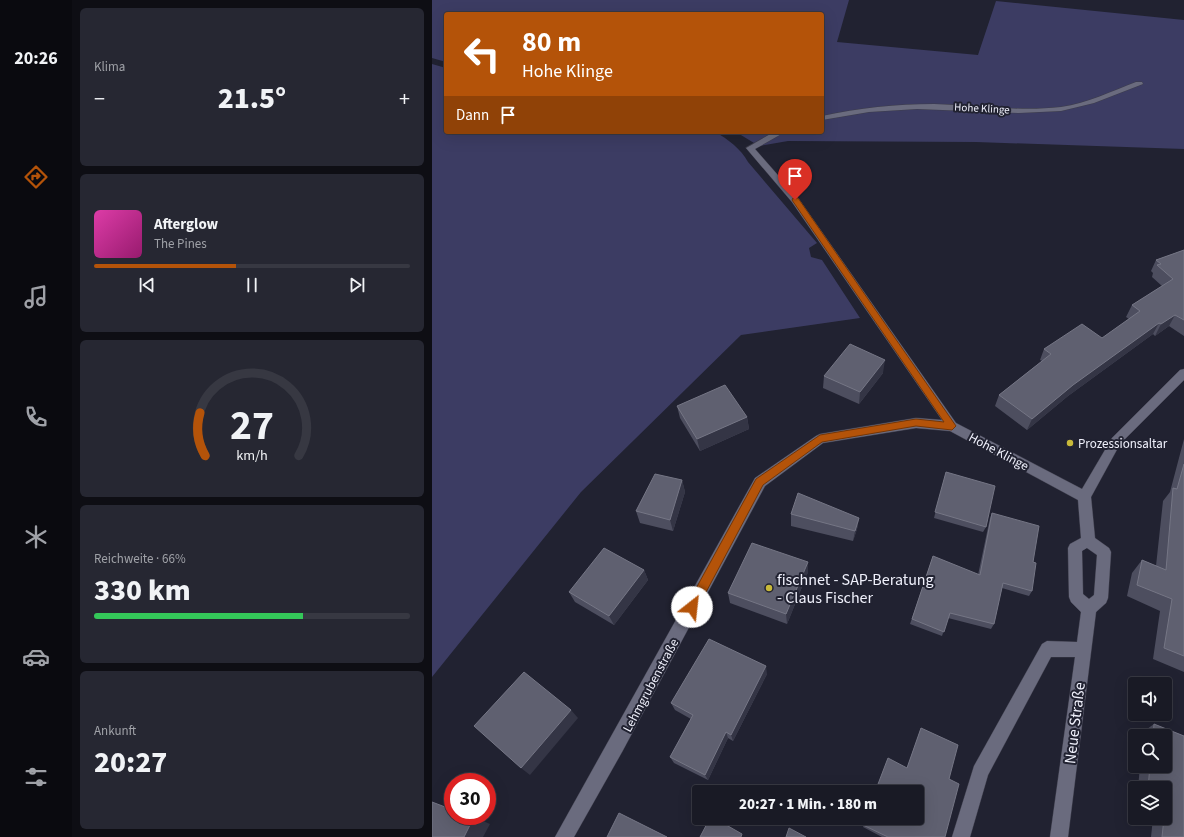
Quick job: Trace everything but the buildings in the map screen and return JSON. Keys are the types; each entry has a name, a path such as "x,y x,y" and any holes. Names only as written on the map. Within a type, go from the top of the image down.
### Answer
{"street":[{"name":"Hohe Klinge","path":"824,118 847,112 916,107 1039,110 1063,109 1080,105 1140,84"},
{"name":"Hohe Klinge","path":"776,134 750,148 795,200 952,426 1084,497"},
{"path":"1088,540 1075,548 1076,597 1089,609 1101,598 1104,552 1088,540 1084,497 1116,441 1184,373"},
{"name":"Lehmgrubenstraße","path":"564,837 616,746 760,482 820,439 916,423 952,426"},
{"name":"Neue Straße","path":"1059,837 1089,609"},
{"path":"961,837 980,772 1047,649 1084,650"}],"shaded area":[{"path":"432,0 849,0 837,42 978,55 996,1 1184,20 1184,149 976,142 788,141 759,146 739,134 824,134 824,12 444,12 444,61 432,58"},
{"path":"432,64 444,67 444,134 718,134 734,145 742,153 817,243 809,248 811,257 822,260 860,318 741,335 581,492 432,677"}],"place":[{"name":"Prozessionsaltar","path":"1070,443"},
{"name":"fischnet - SAP-Beratung - Claus Fischer","path":"769,588"}],"route":[{"path":"692,607 760,482 820,439 916,423 952,426 795,200"}]}
